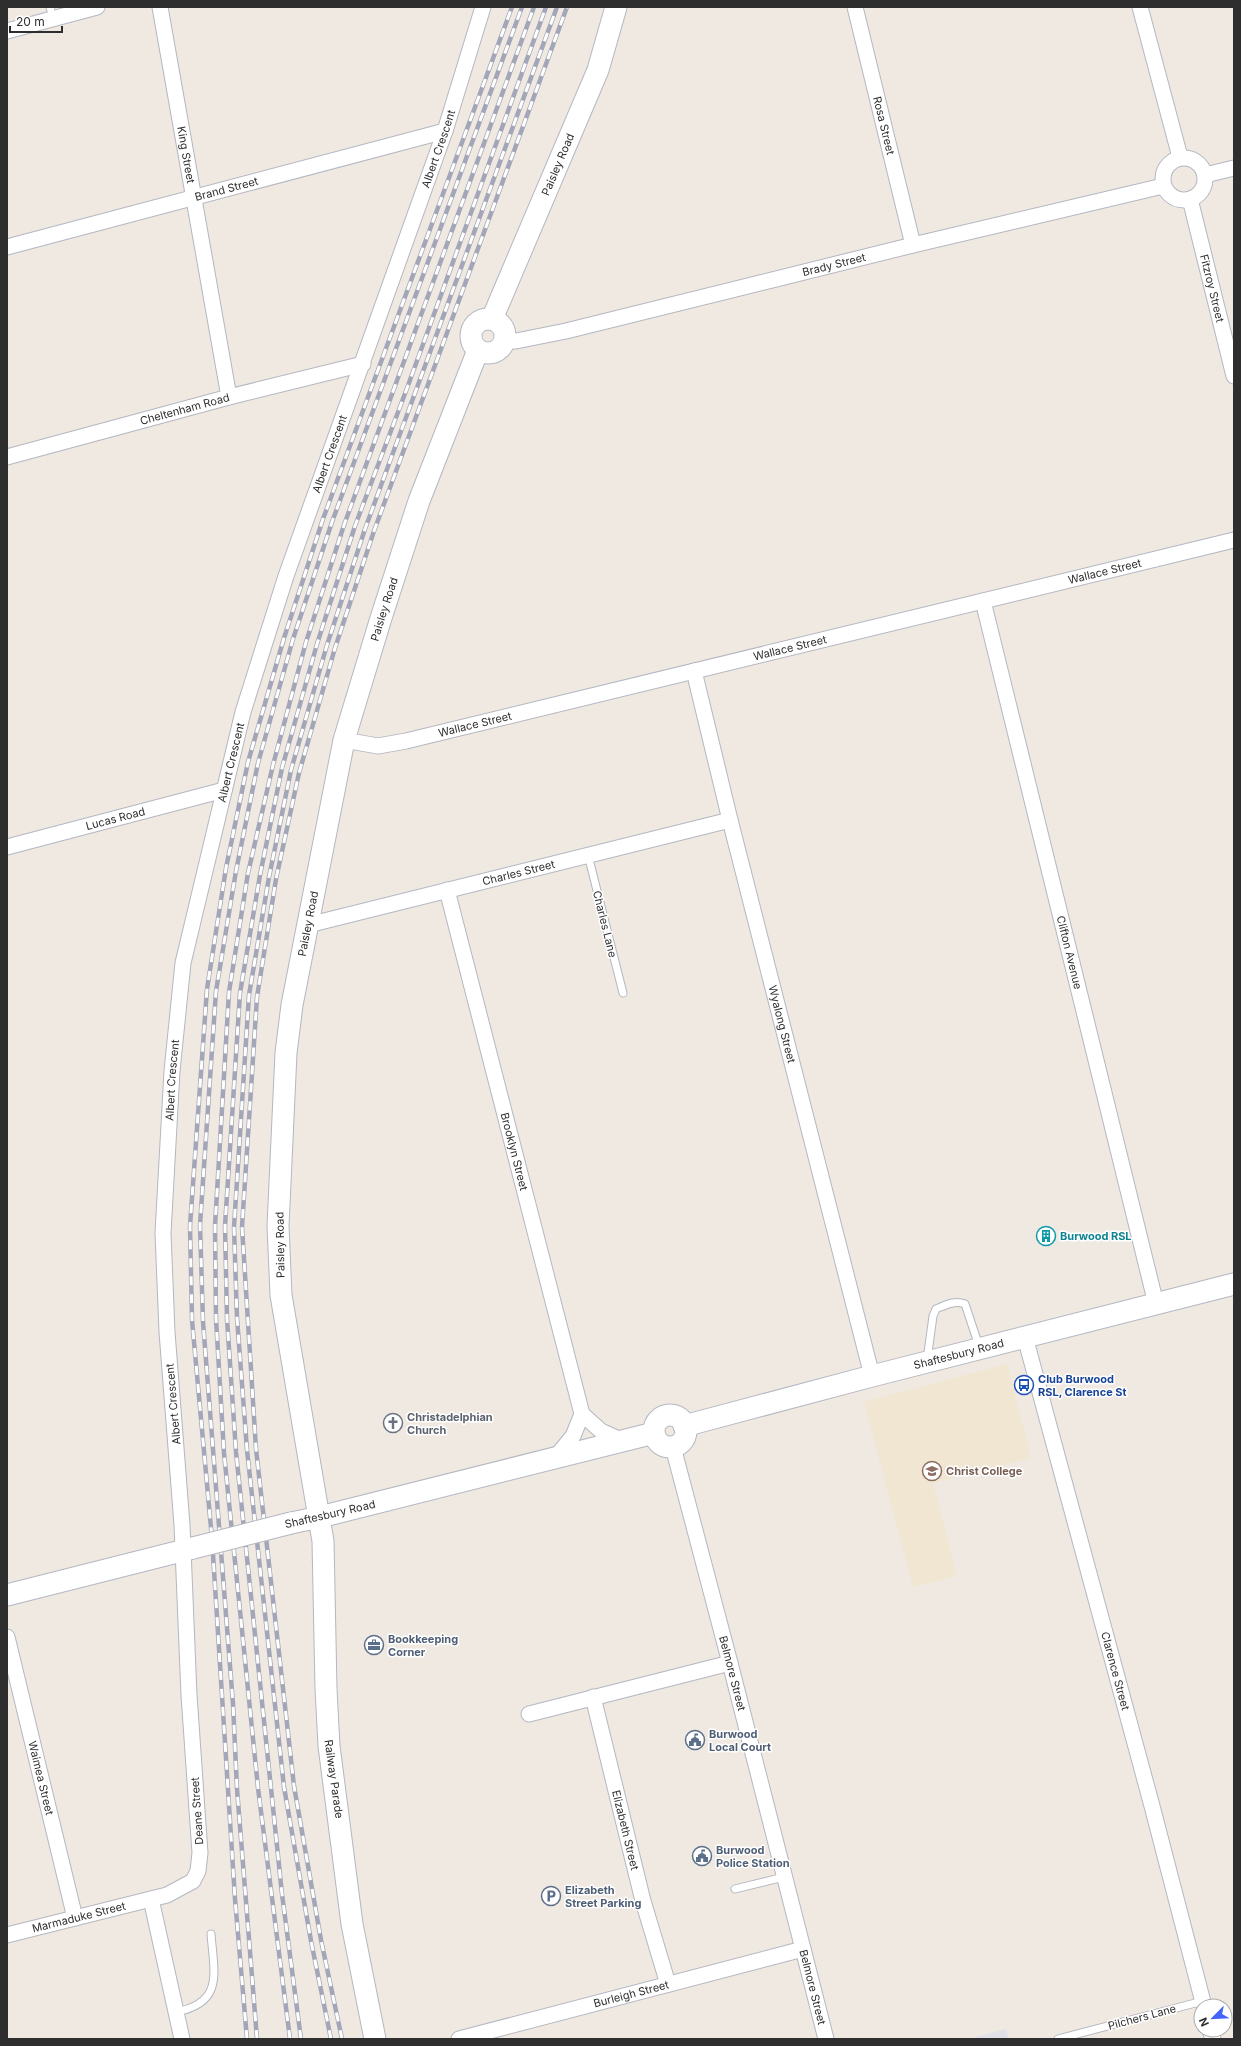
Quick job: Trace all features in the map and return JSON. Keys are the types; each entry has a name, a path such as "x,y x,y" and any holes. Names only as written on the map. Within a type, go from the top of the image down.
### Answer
{"main road":[{"name":"Paisley Road","path":"492,319 598,70 616,7"},
{"path":"492,319 502,324 506,335 505,341 497,351 491,353 478,350 472,342 471,331 477,322 492,319"},
{"name":"Paisley Road","path":"320,1517 281,1295 278,1226 286,1053 292,1005 344,740 380,618 419,501 478,350"},
{"name":"Shaftesbury Road","path":"684,1426 872,1376 1234,1284"},
{"path":"666,1416 679,1418 684,1426 685,1437 680,1443 673,1447 662,1445 654,1433 658,1421 666,1416"},
{"name":"Shaftesbury Road","path":"7,1595 555,1458 621,1440 654,1433"},
{"name":"Railway Parade","path":"320,1517 323,1541 326,1689 329,1746 352,1924 375,2039"}],"street":[{"path":"7,30 51,13 98,7"},
{"name":"King Street","path":"160,7 229,397"},
{"name":"Rosa Street","path":"855,7 913,245"},
{"path":"1140,7 1180,158"},
{"name":"Albert Crescent","path":"188,1549 167,1332 163,1233 172,1071 183,963 210,857 224,790 244,712 286,576 445,131 483,8"},
{"name":"Brand Street","path":"7,248 445,131"},
{"path":"1180,158 1193,159 1203,168 1205,175 1205,183 1202,190 1190,199 1177,199 1171,196 1164,186 1163,171 1167,165 1180,158"},
{"path":"1205,175 1234,168"},
{"name":"Brady Street","path":"505,341 516,341 566,331 913,245 1164,186"},
{"name":"Fitzroy Street","path":"1190,199 1234,376"},
{"name":"Cheltenham Road","path":"7,458 229,397 363,364"},
{"name":"Wallace Street","path":"344,740 378,746 406,741 1234,540"},
{"name":"Clifton Avenue","path":"983,601 1156,1304"},
{"name":"Wyalong Street","path":"694,671 730,820 872,1376"},
{"name":"Lucas Road","path":"7,847 224,790"},
{"name":"Charles Street","path":"308,924 730,820"},
{"name":"Brooklyn Street","path":"447,890 582,1414"},
{"name":"Clarence Street","path":"1025,1338 1152,1806 1202,1998"},
{"path":"555,1458 573,1436 582,1414 602,1431 621,1440"},
{"name":"Belmore Street","path":"673,1447 826,2039"},
{"name":"Deane Street","path":"151,1899 167,1895 193,1881 198,1871 200,1853 189,1696 188,1549"},
{"name":"Waimea Street","path":"7,1637 75,1918"},
{"path":"529,1714 730,1663"},
{"name":"Elizabeth Street","path":"593,1697 643,1901 668,1984"},
{"path":"151,1899 182,2039"},
{"name":"Marmaduke Street","path":"7,1935 151,1899"},
{"name":"Burleigh Street","path":"459,2039 803,1949"}],"lane":[{"name":"Charles Lane","path":"588,855 623,993"},
{"path":"927,1362 933,1316 936,1309 949,1303 958,1301 965,1304 980,1349"},
{"path":"735,1889 784,1877"},
{"path":"176,2012 192,2009 206,2000 215,1980 211,1934"},
{"name":"Pilchers Lane","path":"1058,2039 1193,2005"}],"shaded area":[{"name":"Christ College","path":"1007,1364 1031,1458 933,1483 957,1576 913,1587 864,1402"},
{"path":"1006,2029 1009,2039 976,2039 975,2037"}],"railway":[{"path":"247,2039 235,1899 212,1539 192,1320 190,1226 207,989 226,868 248,762 284,638 323,519 512,7"},
{"path":"257,2039 237,1789 233,1704 203,1322 200,1225 216,991 236,871 258,763 293,639 332,522 522,7"},
{"path":"290,2039 258,1788 224,1453 216,1319 215,1226 229,992 248,873 273,765 306,642 344,525 534,7"},
{"path":"301,2039 282,1894 236,1452 227,1319 225,1226 240,993 260,875 282,768 317,644 355,526 406,391 546,7"},
{"path":"331,2039 311,1941 284,1787 247,1450 237,1318 234,1227 249,995 269,877 291,770 327,645 365,529 557,7"},
{"path":"342,2039 321,1940 294,1786 256,1449 242,1227 257,997 276,879 299,773 335,648 374,531 567,7"}],"place":[{"name":"Burwood RSL","path":"1046,1236"},
{"name":"Club Burwood RSL, Clarence St","path":"1024,1385"},
{"name":"Christadelphian Church","path":"393,1423"},
{"name":"Christ College","path":"932,1471"},
{"name":"Bookkeeping Corner","path":"374,1645"},
{"name":"Burwood Local Court","path":"695,1740"},
{"name":"Burwood Police Station","path":"702,1856"},
{"name":"Elizabeth Street Parking","path":"551,1896"}]}
